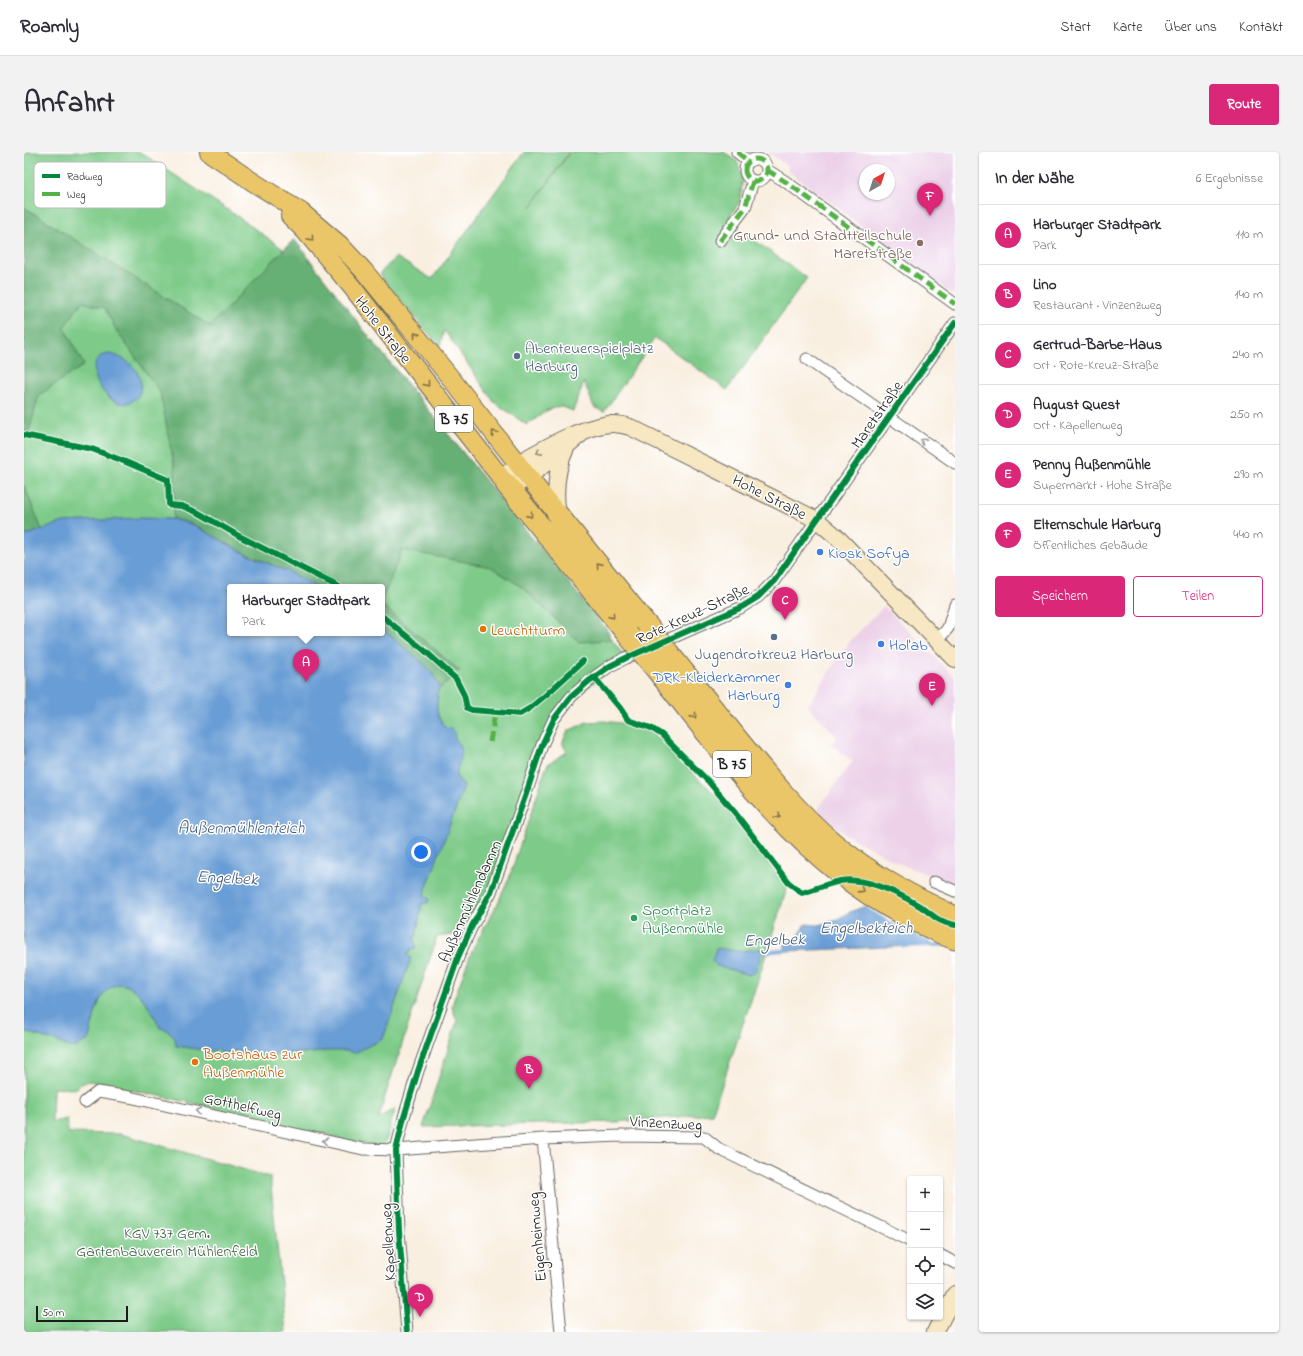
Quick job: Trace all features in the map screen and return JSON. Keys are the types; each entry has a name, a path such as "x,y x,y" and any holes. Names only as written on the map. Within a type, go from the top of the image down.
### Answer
{"highway":[{"name":"B 75","path":"506,484 766,804 826,850 861,865 916,899 955,917"},
{"name":"B 75","path":"558,515 764,772 802,814 826,850 855,886 911,919 955,939"}],"main road":[{"name":"Hohe Straße","path":"209,152 301,212 340,245 369,278 529,478"},
{"name":"Hohe Straße","path":"253,182 305,231 352,287 506,484"},
{"name":"B 75","path":"529,478 558,515"}],"street":[{"path":"738,152 749,162"},
{"path":"767,170 766,174 761,180 754,181 745,173 746,165 749,162 756,160 764,163 767,170 786,182 955,304"},
{"path":"720,241 745,208 754,181"},
{"name":"Maretstraße","path":"817,520 955,324"},
{"path":"807,359 955,463"},
{"name":"Hohe Straße","path":"586,430 529,478 519,483 506,484 506,479 510,472 518,464 566,437 586,430 611,424 621,424 630,427 817,520 838,538 955,659"},
{"path":"558,515 556,480 560,461 567,447"},
{"name":"Rote-Kreuz-Straße","path":"594,677 610,666 626,658 740,608 758,597 774,581 817,520"},
{"path":"937,641 948,628 955,605"},
{"name":"Außenmühlendamm","path":"396,1150 410,1097 448,983 472,926 496,880 542,745 554,719 563,706 579,689 594,677"},
{"path":"934,882 955,891"},
{"name":"Gotthelfweg","path":"84,1102 98,1092 200,1111 363,1149 396,1150"},
{"name":"Vinzenzweg","path":"396,1150 543,1139 621,1136 704,1137 719,1149 907,1239"},
{"name":"Eigenheimweg","path":"543,1139 561,1332"},
{"name":"Kapellenweg","path":"396,1150 399,1230 407,1332"},
{"path":"943,1257 955,1263"},
{"path":"935,1332 955,1294"}],"shaded area":[{"name":"Grund‐ und Stadtteilschule Maretstraße","path":"768,152 955,152 955,292 953,295 787,170 789,167"},
{"path":"884,606 955,678 955,886 896,862 847,835 816,812 853,761 832,746 837,736 808,706 841,653 851,640"}],"green space":[{"name":"KGV 737 Gem. Gartenbauverein Mühlenfeld","path":"24,152 140,152 155,162 34,162 34,208 166,208 166,169 237,216 290,254 370,338 607,630 612,640 626,658 563,706 476,920 464,921 458,925 452,935 437,937 378,1118 396,1108 385,1145 383,1147 338,1139 325,1133 318,1134 197,1104 89,1081 79,1085 75,1089 53,1088 52,1122 67,1119 68,1133 121,1134 270,1177 286,1332 24,1332"},
{"path":"524,152 569,152 531,207 570,152 724,152 737,161 743,177 740,201 727,221 807,278 727,390 655,338 604,412 594,407 584,382 573,411 560,406 548,410 527,425 494,402 444,330 440,347 402,303 379,274 396,257 432,279"},
{"path":"24,207 210,326 294,239 370,338 607,630 612,640 579,642 523,588 491,567 402,550 385,592 385,584 311,584 289,572 244,553 194,525 173,519 175,470 160,392 116,330 105,308 82,302 64,327 84,365 39,395 29,431 24,432"},
{"path":"24,485 42,530 24,536"},
{"path":"385,608 460,671 455,671 449,667 443,672 450,680 440,688 432,673 385,631"},
{"name":"Sportplatz Außenmühle","path":"603,721 631,725 654,734 670,746 668,750 718,797 787,888 757,983 712,1114 615,1122 423,1127 457,1021 452,1007 454,999 473,948 497,905 509,878 546,768 548,764 567,752 563,745 563,741 568,731 587,722"}],"water":[{"path":"110,354 121,358 131,365 138,374 140,380 141,386 138,397 124,404 115,402 108,396 101,389 96,380 94,370 96,362 101,356"},
{"name":"Außenmühlenteich","path":"140,518 173,519 194,525 244,553 289,572 311,584 227,584 227,636 385,636 385,632 424,664 432,673 440,688 436,695 438,696 437,705 439,717 443,725 447,729 449,727 455,734 454,736 460,748 461,756 456,776 464,786 424,895 429,899 428,903 422,903 416,937 414,937 416,945 415,949 412,948 407,955 411,958 383,1039 354,1053 348,1051 324,1051 313,1053 256,1054 234,1050 228,1053 221,1053 219,1049 210,1051 176,1046 174,1036 167,1030 160,1028 144,1000 128,986 120,985 111,988 102,997 95,1013 88,1041 77,1047 67,1046 24,1031 24,536 63,522"},
{"name":"Engelbekteich","path":"868,905 941,945 785,951 785,943 796,940 806,924 818,925 834,921 850,912"},
{"path":"716,948 735,951 760,949 761,956 755,972 749,975 717,966 712,961"}],"pier":[{"path":"868,903 943,944 943,946 932,943 902,928 862,905"}],"waterway":[{"name":"Engelbek","path":"902,946 944,945"},
{"name":"Engelbek","path":"756,953 788,950"}],"marked path":[{"path":"737,152 749,162"},
{"path":"756,159 764,162 767,170 764,178 756,181 748,178 745,170 748,162 756,159"},
{"path":"767,170 786,182 955,304"},
{"path":"720,241 745,208 753,181"},
{"path":"490,742 495,713"}],"cycle path":[{"path":"407,1332 399,1231 396,1150 418,1071 459,955 472,926 491,892 542,745 554,719 571,697 589,681 610,666 740,608 758,597 774,581 955,323"},
{"path":"24,435 92,449 168,480 169,505 182,506 199,513 239,536 333,584"},
{"path":"385,618 424,650 456,679 464,695 467,708 472,710 520,714 547,694 583,661"},
{"path":"594,677 628,720 651,728 662,735 709,782 736,814 788,882 802,893 840,881 850,880 870,883 900,895 943,922 955,925"}],"place":[{"name":"Elternschule Harburg","path":"930,216"},
{"name":"Grund‐ und Stadtteilschule Maretstraße","path":"920,243"},
{"name":"Abenteuerspielplatz Harburg","path":"517,356"},
{"name":"Kiosk Sofya","path":"820,552"},
{"name":"Gertrud-Barbe-Haus","path":"785,620"},
{"name":"Leuchtturm","path":"483,629"},
{"name":"Jugendrotkreuz Harburg","path":"774,637"},
{"name":"Hol'ab","path":"881,644"},
{"name":"Harburger Stadtpark","path":"306,682"},
{"name":"DRK-Kleiderkammer Harburg","path":"788,685"},
{"name":"Penny Außenmühle","path":"932,706"},
{"name":"Sportplatz Außenmühle","path":"634,918"},
{"name":"Bootshaus zur Außenmühle","path":"195,1062"},
{"name":"Lino","path":"529,1089"},
{"name":"August Quest","path":"420,1317"}]}
